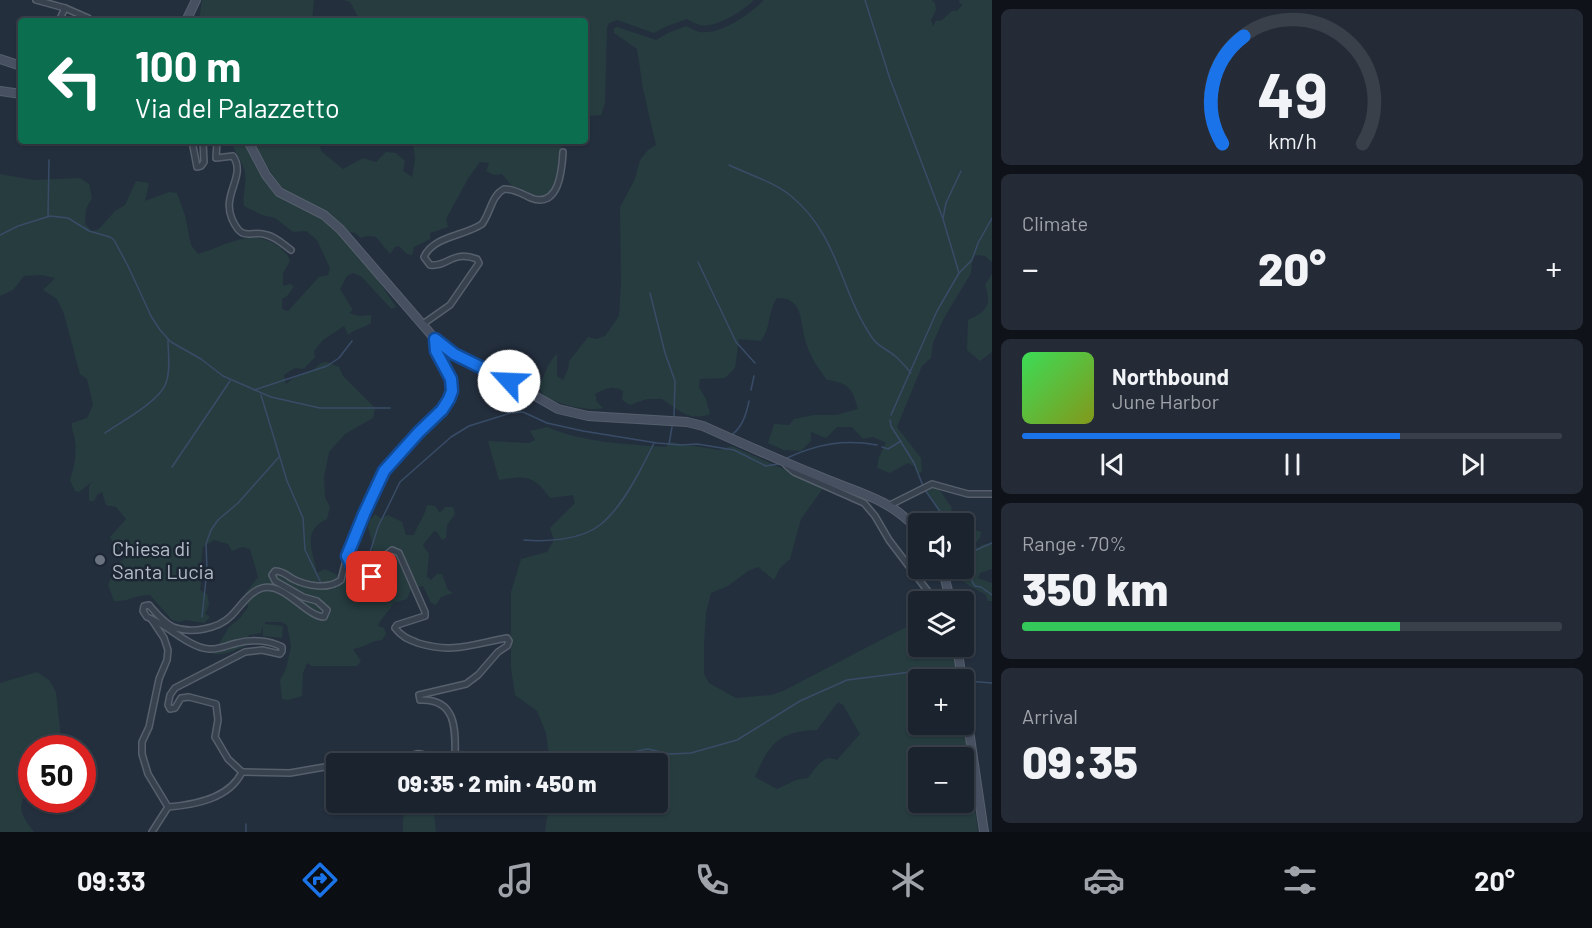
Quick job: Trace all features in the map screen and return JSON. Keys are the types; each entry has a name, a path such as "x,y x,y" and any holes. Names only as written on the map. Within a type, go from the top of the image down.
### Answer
{"main road":[{"path":"187,18 196,0"},
{"path":"0,59 18,65"},
{"path":"0,91 18,94"},
{"path":"251,144 266,175 279,192 324,215 340,229 435,339 454,354 509,381 558,409 588,416 687,422 703,426 824,479 861,491 908,520"},
{"path":"970,735 984,832"}],"street":[{"path":"36,0 79,12 88,18"},
{"path":"61,18 66,8"},
{"path":"193,144 197,167 204,162 203,144"},
{"path":"217,144 216,158 233,156 236,161 238,172 229,197 229,205 231,218 238,230 248,235 261,233 269,235 291,250"},
{"path":"423,324 450,305 479,263 477,259 458,256 430,266 424,257 425,253 442,241 482,224 493,199 498,192 504,189 540,199 553,194 558,187 563,152"},
{"path":"326,767 290,773 242,772 228,759 215,737 218,720 216,704 189,697 181,698 175,708 170,709 168,705 170,695 175,688 245,652 262,650 280,654 282,647 258,641 240,641 209,649 194,644 145,616 144,606 149,605 173,627 189,629 213,627 230,617 247,598 262,588 273,588 324,617 327,610 317,601 291,591 274,581 272,575 275,571 283,571 300,582 325,587 341,580 347,556 384,471 442,410 449,399 452,391 451,379 436,351 435,339"},
{"path":"777,459 794,472 864,503 928,591"},
{"path":"888,506 925,487 939,484 968,494 992,494"},
{"path":"347,556 357,576 366,579 372,577 382,558 392,549 399,553 425,612 425,616 395,627 405,639 434,648 447,649 507,638 509,640 507,646 466,684 423,693 419,696 420,700 434,702 445,708 454,720 455,753"},
{"path":"152,619 164,638 168,650 149,727 142,742 142,754 148,774 168,807"},
{"path":"168,807 206,801 239,778 242,772"},
{"path":"152,832 168,807"}],"green space":[{"path":"202,0 314,0 312,18 199,18"},
{"path":"344,0 754,0 729,18 713,24 698,25 687,19 654,33 617,20 609,23 605,103 601,115 588,116 588,18 358,18 350,2"},
{"path":"764,0 932,0 936,10 931,20 933,26 936,21 942,20 952,11 957,11 963,4 960,4 959,0 992,0 992,262 985,256 973,255 971,273 944,318 933,343 931,358 922,366 897,427 921,458 922,472 917,473 914,466 908,463 890,473 877,468 879,457 886,443 873,437 863,439 852,427 837,427 826,438 811,432 811,441 801,451 784,450 768,443 774,424 789,425 794,419 814,415 836,415 858,409 851,391 845,385 827,380 817,366 807,345 799,311 792,301 785,299 777,298 761,341 739,339 735,368 725,378 700,379 699,387 706,399 710,414 690,416 662,399 647,399 630,405 622,400 623,391 613,388 595,394 597,402 603,408 581,408 548,398 538,386 557,354 557,376 563,380 569,361 588,337 596,339 605,336 619,316 620,207 635,179 640,160 648,150 656,145 643,89 637,49 614,33 614,28 656,40 686,26 698,32 708,32 735,22"},
{"path":"232,144 248,144 277,194 323,217 346,239 345,241 375,275 396,307 391,309 362,277 353,273 347,276 340,289 353,310 349,313 360,316 371,315 371,323 348,335 344,326 323,340 314,351 315,357 304,369 295,368 284,375 286,384 313,370 321,363 327,362 339,367 343,376 375,408 373,418 345,434 329,452 324,477 325,497 330,507 327,519 314,529 311,536 317,573 325,569 349,581 370,584 374,567 368,527 375,514 380,518 388,515 402,522 406,535 414,535 427,505 435,506 440,513 445,507 453,507 455,514 447,525 446,538 442,540 434,531 423,545 429,554 427,577 431,580 437,574 442,574 448,590 453,593 441,597 436,605 431,603 423,586 411,589 407,599 394,603 379,623 378,626 384,628 386,634 382,640 353,649 361,661 357,666 312,666 307,663 303,673 302,696 288,700 282,699 280,680 286,669 291,646 287,625 281,622 265,622 265,624 283,626 282,638 263,636 263,626 261,633 249,635 247,646 226,653 213,654 229,627 248,607 245,594 258,577 250,549 242,547 232,551 228,544 214,540 203,547 200,590 207,594 209,604 205,614 210,617 204,623 172,620 150,595 114,601 108,585 113,573 110,569 124,559 110,537 126,519 116,507 106,505 102,492 94,501 89,501 89,486 92,482 79,492 75,491 70,480 76,451 72,423 87,418 93,405 87,379 80,374 64,314 57,299 43,290 55,278 41,275 24,276 13,290 0,296 0,174 34,180 80,178 89,184 92,198 86,209 85,224 92,231 99,229 115,211 125,205 136,181 149,183 145,201 169,192 177,193 185,215 191,245 198,254 249,238 269,241 279,247 290,261 283,273 283,286 291,284 294,287 282,299 282,309 288,311 319,277 328,275 330,268 317,240 306,231 293,232 275,218 262,215 244,206 245,172"},
{"path":"256,144 320,144 321,151 343,169 363,158 376,162 386,152 396,153 405,161 403,171 412,177 415,160 413,144 562,144 557,179 550,193 539,196 512,186 502,174 494,175 486,171 489,163 480,162 446,219 448,227 430,233 430,239 414,247 412,255 407,254 399,246 395,247 390,254 376,237 361,238 355,233 348,234 326,212 282,189 257,150"},
{"path":"992,274 992,352 980,361 967,350 968,320 984,311 988,303 985,285"},
{"path":"547,427 606,442 666,447 671,442 719,450 732,446 824,487 801,519 790,559 780,568 774,580 758,567 748,571 728,586 711,593 706,613 704,674 709,683 736,698 771,695 783,691 908,626 908,657 954,657 956,669 908,669 908,735 965,735 967,747 908,747 908,813 974,813 974,802 978,832 545,832 548,813 668,813 668,753 549,753 546,733 537,711 515,695 511,668 511,592 521,559 547,552 554,540 550,528 575,503 573,495 550,498 539,484 528,478 499,480 488,441 529,443 535,440 530,431","holes":["838,702 843,705 860,734 837,760 828,758 817,766 808,778 796,780 777,789 755,777 765,756 777,742 793,733 817,730"]},
{"path":"935,487 938,489 951,506 953,513 939,513 927,490"},
{"path":"974,529 981,532 980,538 974,545"},
{"path":"992,543 992,569 980,573 978,578 992,583 992,601 988,601 986,595 960,580 974,579 974,545 979,549 981,545"},
{"path":"37,672 49,680 56,692 61,735 18,735 18,813 22,813 34,832 0,832 0,683"},
{"path":"405,813 434,813 436,832 403,832"}],"waterway":[{"path":"865,0 890,79 943,219 959,273"},
{"path":"48,216 49,160"},
{"path":"729,165 777,187 807,211 829,246 853,302 873,339 897,358 911,373"},
{"path":"943,218 946,203 961,171"},
{"path":"0,235 18,226 50,216 68,218 89,231 114,240 160,330 171,342 201,359 223,376 271,397 320,408 390,408"},
{"path":"891,415 937,311 959,273 972,260 978,243 992,218"},
{"path":"698,262 736,342 755,363"},
{"path":"650,293 665,353 675,381 674,416"},
{"path":"105,433 148,404 162,390 168,373 168,340"},
{"path":"254,390 327,366 339,358 352,341"},
{"path":"751,390 754,376"},
{"path":"172,467 230,381"},
{"path":"261,395 287,481 303,518 305,550 321,583"},
{"path":"733,434 744,419 749,401"},
{"path":"365,568 378,527 400,482 451,437 469,426 511,413 523,412 547,423 583,431 657,443 697,444 734,450 766,466 778,464"},
{"path":"890,420 891,426 914,463 923,486"},
{"path":"669,444 672,427"},
{"path":"882,447 888,449 901,441"},
{"path":"524,540 564,539 583,534 600,525 624,498 654,443"},
{"path":"787,458 809,449 831,444 877,445"},
{"path":"202,617 207,570 206,544 211,530 279,457"},
{"path":"925,490 941,513"},
{"path":"974,551 992,543"},
{"path":"971,579 975,586 981,587 992,595"},
{"path":"668,754 691,753 737,740 800,701 847,680 908,672"},
{"path":"974,682 992,683"},
{"path":"633,753 648,749 666,753"},
{"path":"246,824 246,832"}],"place":[{"name":"Chiesa di Santa Lucia","path":"100,560"}],"route":[{"path":"372,577 362,579 357,576 347,556 364,514 384,471 442,410 452,391 447,369 436,351 435,339 454,354 509,381"}]}
